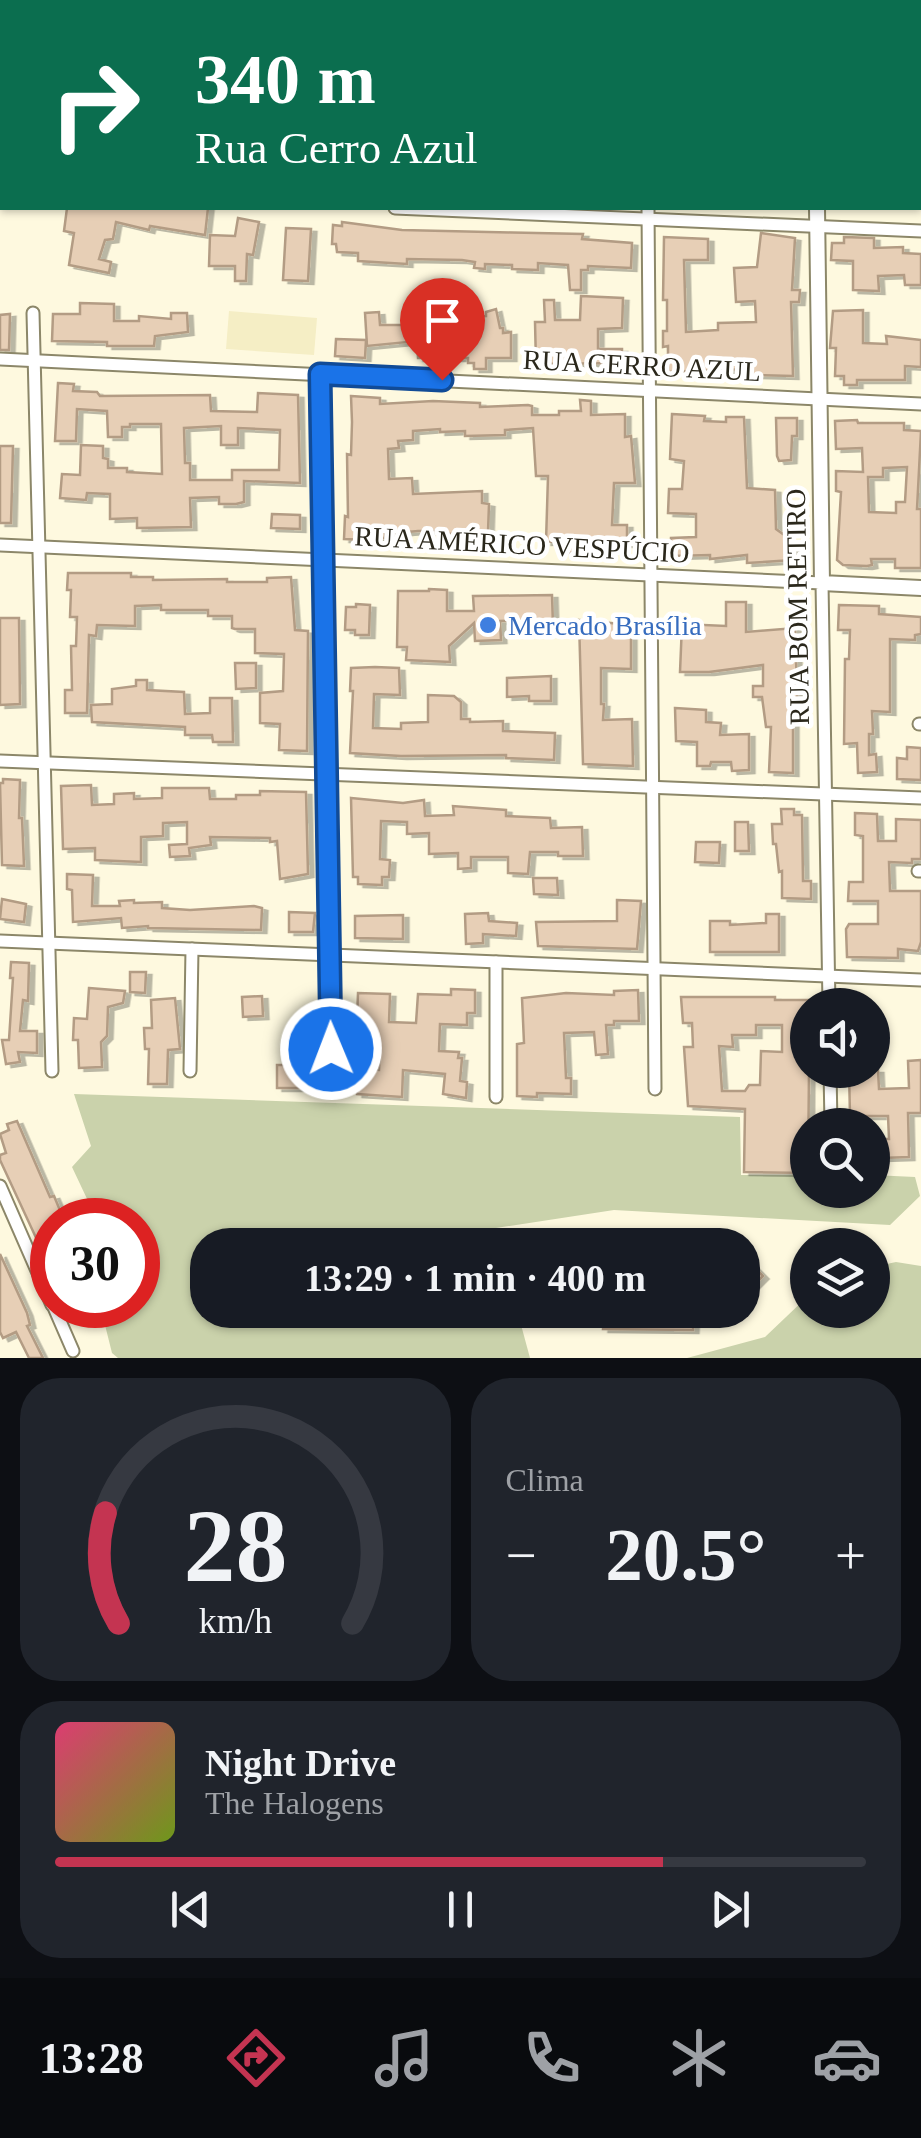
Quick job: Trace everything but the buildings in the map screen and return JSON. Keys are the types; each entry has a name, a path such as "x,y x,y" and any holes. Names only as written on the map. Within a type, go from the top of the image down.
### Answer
{"street":[{"path":"496,210 648,213 921,231"},
{"name":"RUA BOM RETIRO","path":"816,210 828,988"},
{"path":"648,213 655,1089"},
{"path":"33,313 52,1071"},
{"name":"RUA CERRO AZUL","path":"0,359 921,404"},
{"path":"320,374 332,1080"},
{"name":"RUA AMÉRICO VESPÚCIO","path":"0,545 921,588"},
{"path":"0,761 921,798"},
{"path":"0,941 921,980"},
{"path":"190,1071 192,949"},
{"path":"496,962 496,1096"},
{"path":"0,1186 30,1253"},
{"path":"63,1328 73,1352"}],"shaded area":[{"path":"229,311 317,318 314,355 226,349"}],"green space":[{"path":"74,1094 740,1117 741,1175 790,1175 790,1208 890,1208 890,1176 915,1177 920,1196 890,1225 614,1210 496,1228 190,1228 190,1328 522,1328 530,1358 118,1358 112,1353 106,1328 160,1328 160,1198 87,1198 72,1167 91,1146"},
{"path":"890,1263 921,1266 921,1358 687,1358 765,1337 790,1313 790,1328 890,1328"}],"place":[{"name":"Mercado Brasília","path":"488,625"}],"route":[{"path":"331,1049 320,374 442,380"}]}
